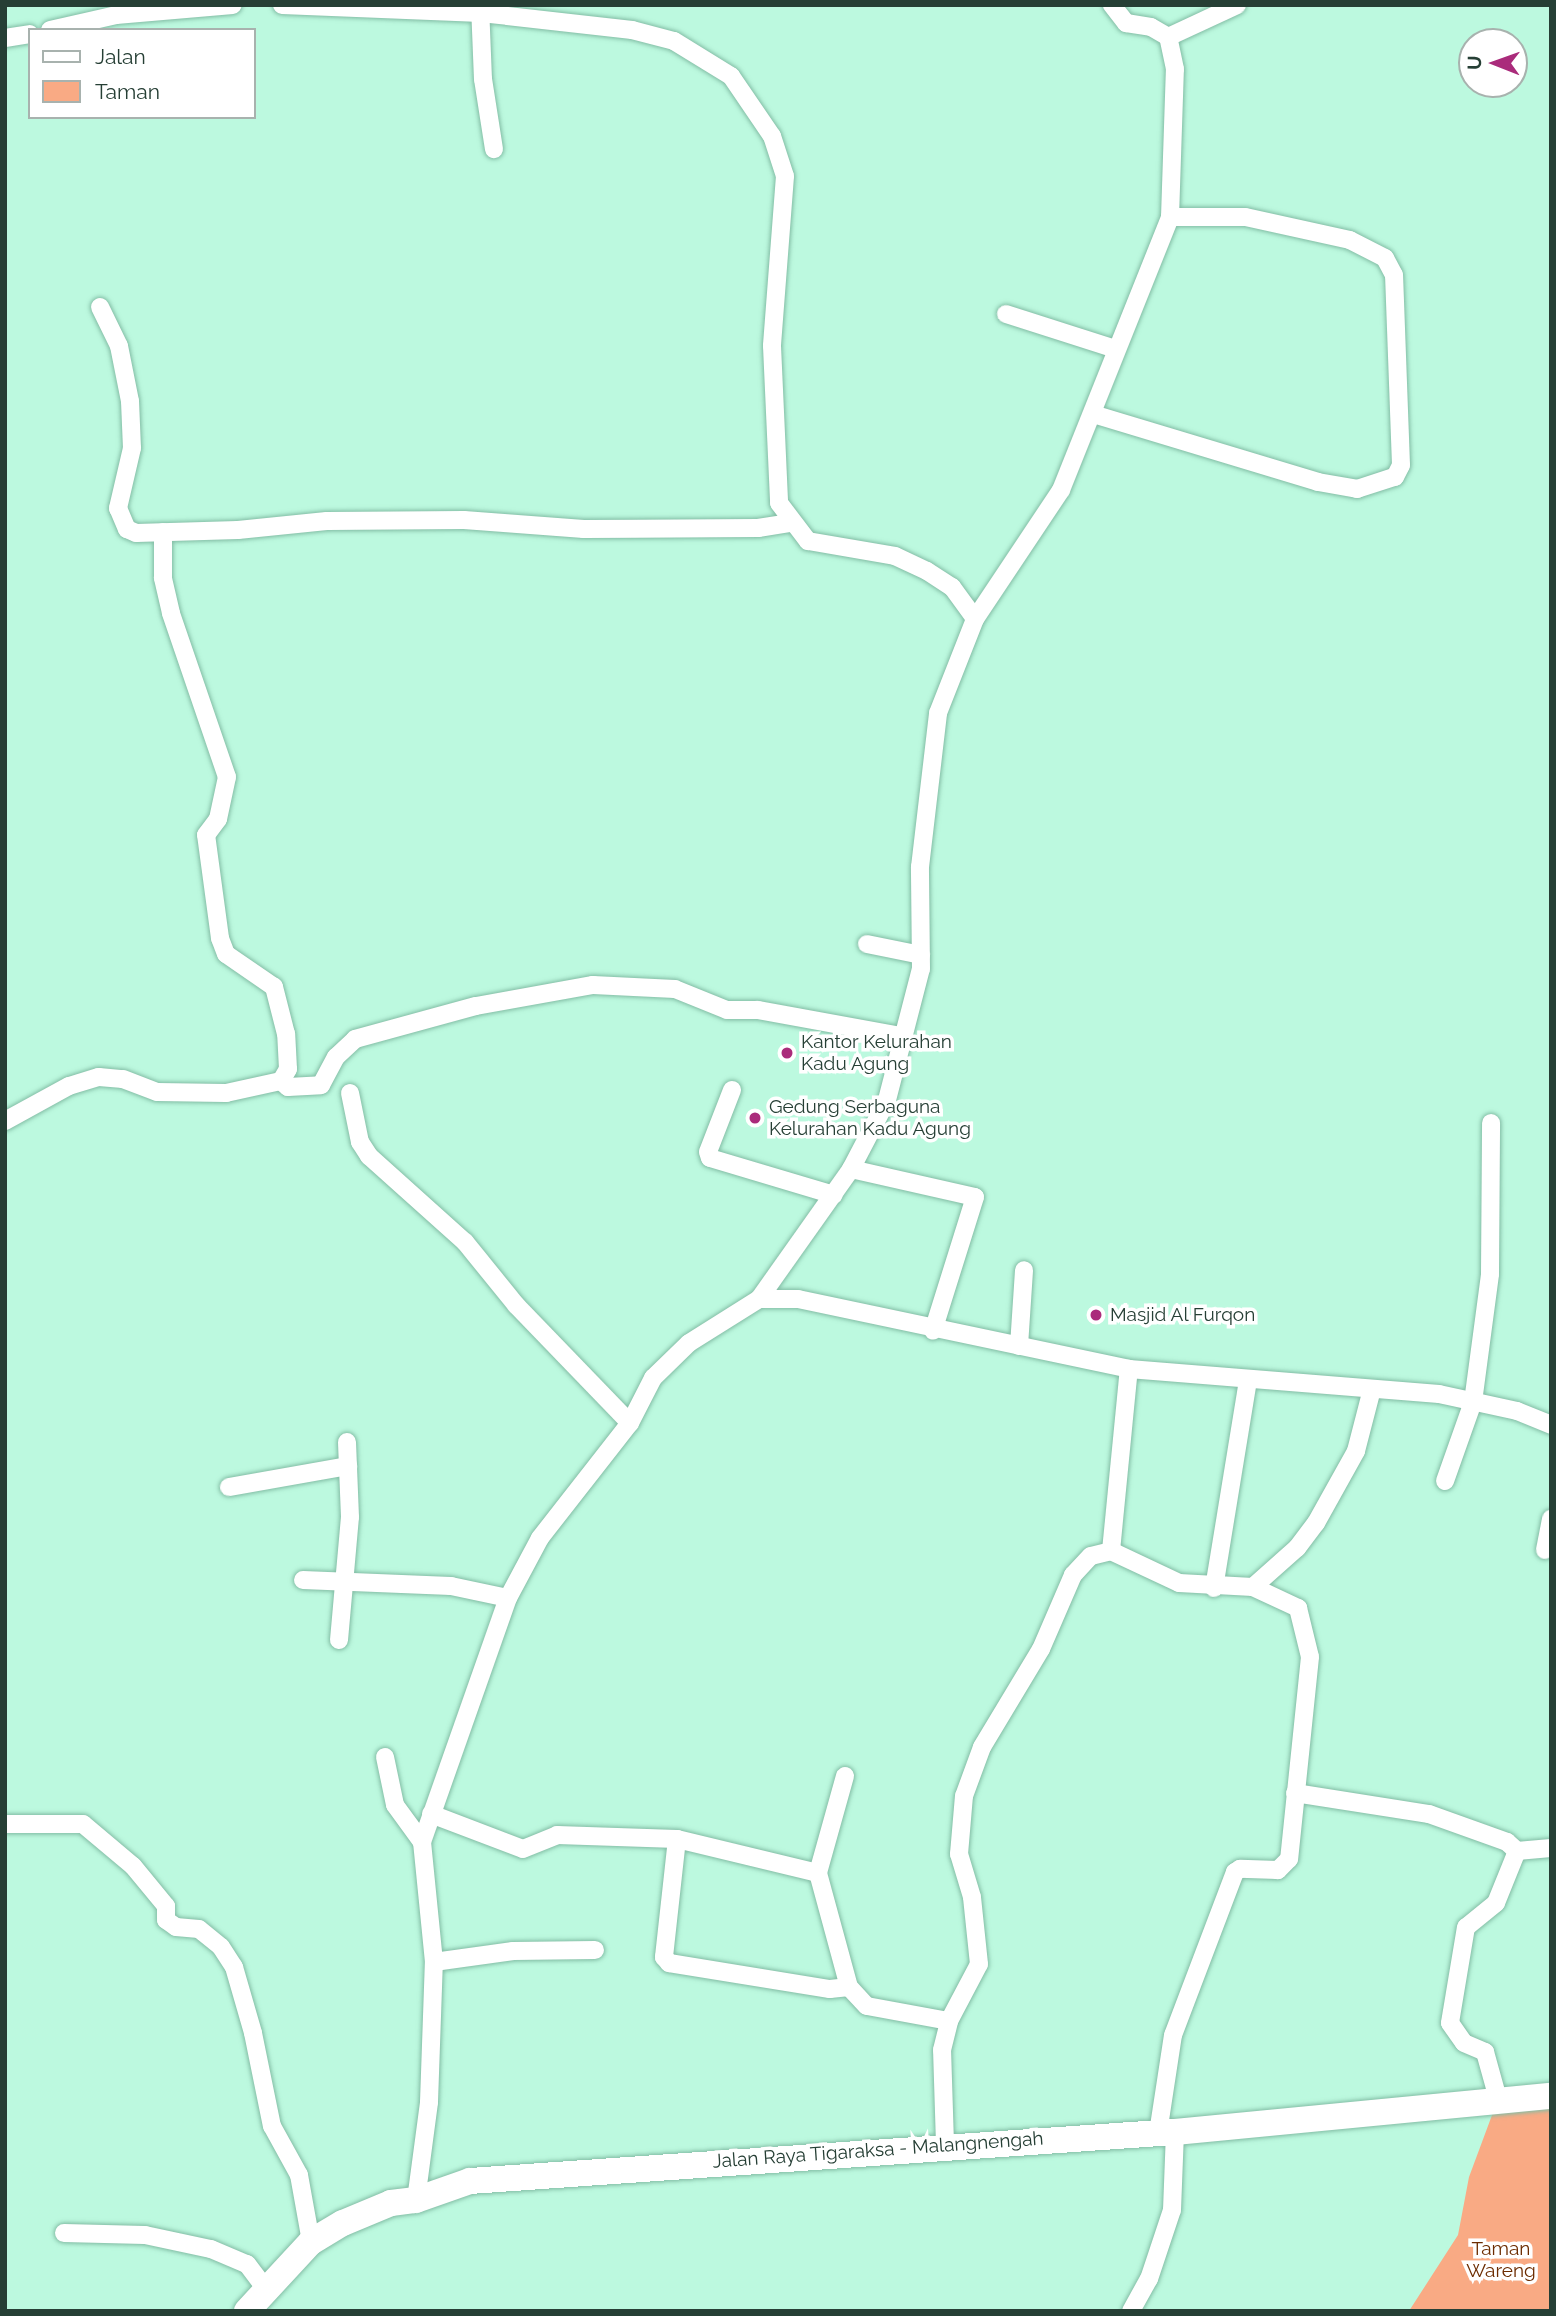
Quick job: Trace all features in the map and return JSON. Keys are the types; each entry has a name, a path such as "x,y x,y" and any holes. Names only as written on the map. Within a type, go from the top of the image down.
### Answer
{"main road":[{"name":"Jalan Raya Tigaraksa - Malangnengah","path":"247,2311 311,2242 391,2203 416,2200 470,2181 945,2144 1167,2132 1551,2096"}],"street":[{"path":"59,28 116,15 233,5"},
{"path":"282,5 481,9 632,30 674,40 732,76 760,115 785,176 775,278 773,421 779,503 791,523 819,545 895,556 928,571 952,587 975,619"},
{"path":"416,2200 429,2102 433,1962 422,1842 508,1598 540,1538 630,1423 653,1378 689,1343 759,1299 851,1169 887,1100 901,1036 910,1021 921,955 920,867 938,713 975,619 1061,490 1170,217 1175,69 1168,37 1151,27 1126,23 1112,5"},
{"path":"1168,37 1237,5"},
{"path":"481,9 483,79 494,149"},
{"path":"5,38 28,33"},
{"path":"1093,414 1318,482 1357,489 1395,477 1401,465 1394,275 1385,258 1350,240 1245,217 1170,217"},
{"path":"100,307 119,345 130,401 132,448 120,491 121,520 136,533 238,530 337,520 464,520 584,529 758,528 791,523"},
{"path":"1006,314 1116,349"},
{"path":"5,1121 69,1086 99,1077 123,1079 157,1092 226,1093 281,1081 288,1069 286,1034 274,987 226,954 220,938 206,835 218,819 227,777 171,613 163,578 163,532"},
{"path":"867,944 921,955"},
{"path":"281,1081 288,1087 321,1085 336,1057 355,1039 476,1006 593,985 675,989 726,1010 758,1010 901,1036"},
{"path":"732,1090 708,1152 710,1158 834,1195"},
{"path":"350,1093 360,1142 369,1156 465,1242 516,1305 630,1423"},
{"path":"1445,1481 1473,1402 1490,1274 1491,1123"},
{"path":"851,1169 975,1197 933,1331"},
{"path":"1019,1346 1024,1270"},
{"path":"759,1299 798,1299 933,1331 1129,1369 1248,1381 1438,1394 1517,1411 1551,1425"},
{"path":"1111,1551 1129,1369"},
{"path":"1214,1588 1248,1381"},
{"path":"1253,1587 1297,1548 1316,1522 1356,1451 1372,1389"},
{"path":"339,1640 350,1517 347,1442"},
{"path":"229,1487 348,1466"},
{"path":"1545,1550 1551,1519"},
{"path":"945,2144 942,2050 949,2021 979,1964 972,1897 959,1854 964,1796 982,1747 1041,1649 1073,1575 1091,1556 1111,1551 1169,1580 1214,1588 1253,1587 1298,1608 1305,1624 1309,1677 1287,1866 1278,1870 1240,1869 1221,1904 1170,2047 1167,2132 1172,2210 1149,2278 1131,2311"},
{"path":"303,1580 451,1586 508,1598"},
{"path":"386,1757 394,1805 422,1842"},
{"path":"845,1776 818,1873 849,1987 867,2006 949,2021"},
{"path":"1295,1793 1429,1814 1507,1842 1517,1851 1551,1848"},
{"path":"431,1814 523,1849 557,1835 677,1839 818,1873"},
{"path":"5,1824 83,1824 133,1866 166,1906 166,1920 176,1927 199,1929 221,1947 234,1967 253,2033 272,2126 299,2175 300,2202 311,2242"},
{"path":"677,1839 664,1957 669,1963 805,1985 849,1987"},
{"path":"1498,2099 1485,2052 1464,2043 1450,2023 1466,1927 1496,1903 1517,1851"},
{"path":"433,1962 513,1951 595,1950"},
{"path":"64,2233 145,2235 211,2249 247,2264 266,2289"}],"green space":[{"name":"Taman Wareng","path":"1551,2096 1551,2311 1409,2311 1458,2235 1469,2177 1498,2099"}],"place":[{"name":"Kantor Kelurahan Kadu Agung","path":"787,1053"},
{"name":"Gedung Serbaguna Kelurahan Kadu Agung","path":"755,1118"},
{"name":"Masjid Al Furqon","path":"1096,1315"}]}
